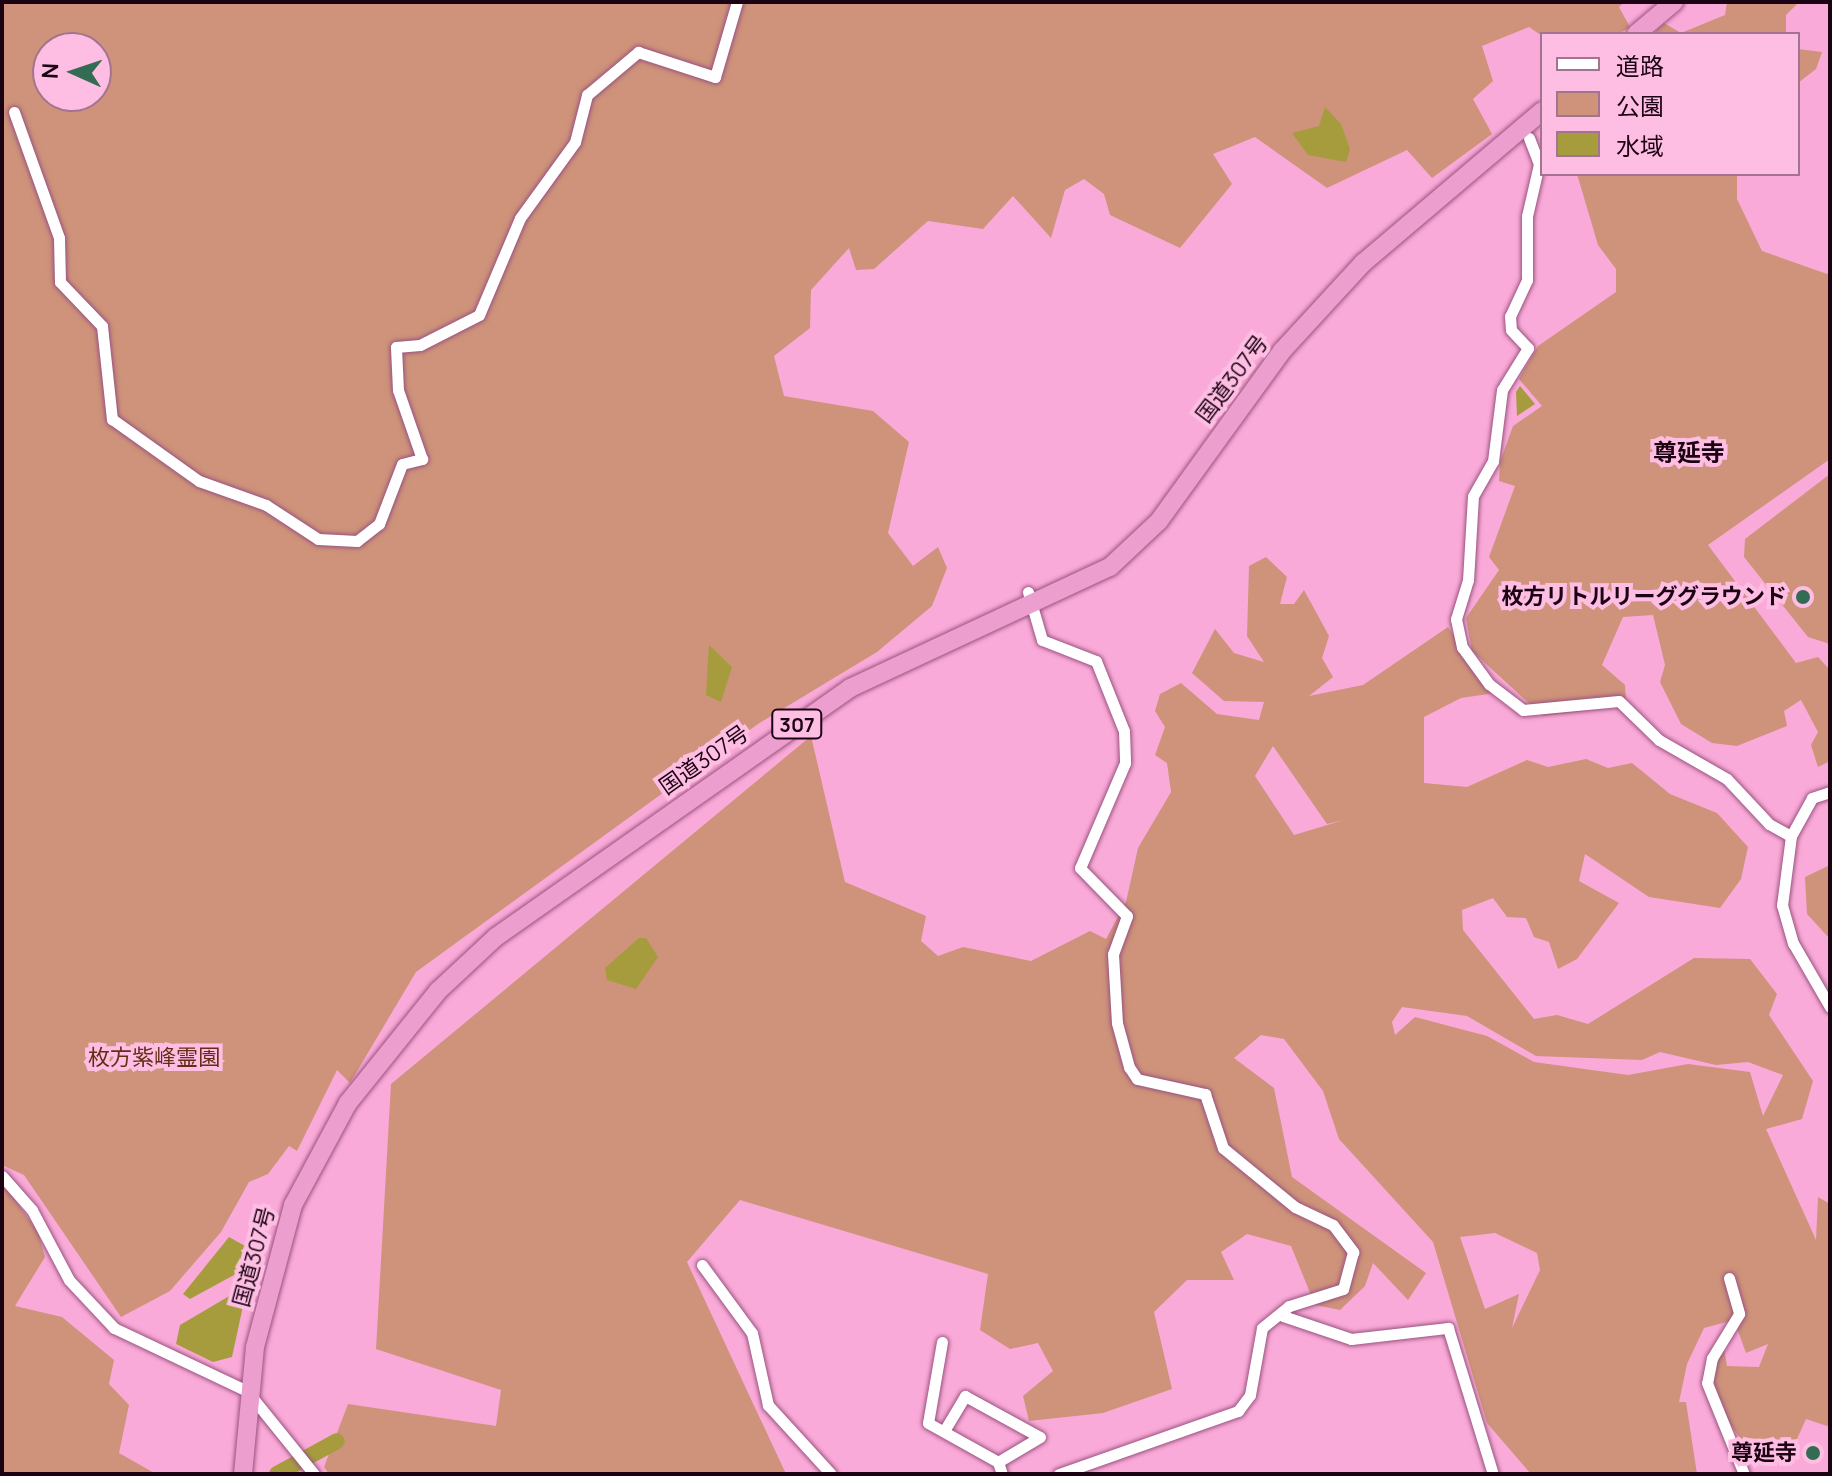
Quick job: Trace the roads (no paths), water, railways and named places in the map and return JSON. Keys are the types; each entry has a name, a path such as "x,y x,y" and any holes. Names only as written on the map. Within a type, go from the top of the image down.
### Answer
{"highway":[{"path":"1638,32 1674,2"},
{"name":"国道307号","path":"243,1474 247,1391 293,1205 348,1103 438,991 496,937 850,688 1029,598 1110,567 1134,544 1282,351 1363,263 1540,113"}],"street":[{"path":"14,112 59,238 60,282 102,326 112,419 199,481 278,510 318,539 357,541 379,524 402,464 422,459 398,390 396,347 420,345 479,315 520,218 575,142 587,95 638,52 715,77 737,2"},
{"path":"1529,138 1539,164 1527,216 1527,280 1510,316 1511,330 1528,348 1502,390 1493,461 1473,496 1468,580 1456,619 1462,647 1489,684 1523,710 1619,701 1659,740 1727,779 1769,824 1791,836"},
{"path":"1029,598 1042,640 1096,661 1124,731 1125,763 1080,868 1127,916 1113,954 1117,1023 1129,1067 1137,1079 1205,1094 1223,1148 1295,1207 1333,1225 1353,1252 1343,1289 1289,1306 1283,1316 1262,1328 1250,1395 1238,1411 1059,1474"},
{"path":"1830,792 1812,798 1791,836 1785,925 1830,1007"},
{"path":"2,1176 32,1210 69,1280 114,1328 247,1391 314,1474"},
{"path":"702,1265 752,1333 768,1405 831,1474"},
{"path":"1729,1278 1739,1314 1712,1358 1707,1383 1744,1474"},
{"path":"1283,1316 1351,1339 1448,1328 1493,1474"},
{"path":"942,1342 928,1423 1000,1468 1040,1437 965,1396 944,1431"}],"water":[{"path":"1325,107 1341,124 1350,149 1346,162 1308,155 1292,133 1319,126"},
{"path":"1520,386 1535,404 1517,416 1516,392"},
{"path":"709,645 732,667 721,702 706,695"},
{"path":"639,938 646,938 658,957 636,989 607,980 605,968"},
{"path":"229,1237 245,1246 245,1269 190,1299 183,1294"},
{"path":"231,1295 243,1306 232,1357 213,1362 176,1344 180,1325"}],"waterway":[{"path":"277,1474 337,1441"}],"place":[{"name":"枚方リトルリーググラウンド","path":"1803,597"},
{"name":"尊延寺","path":"1813,1453"}],"district":[{"name":"尊延寺","path":"1689,452"}],"park label":[{"name":"枚方紫峰霊園","path":"154,1058"}]}
